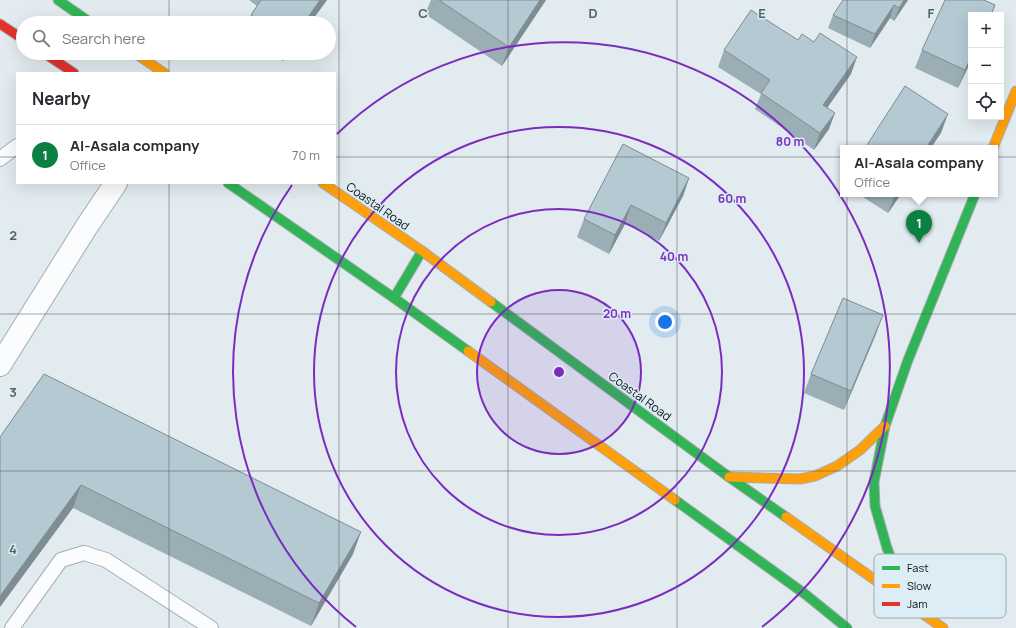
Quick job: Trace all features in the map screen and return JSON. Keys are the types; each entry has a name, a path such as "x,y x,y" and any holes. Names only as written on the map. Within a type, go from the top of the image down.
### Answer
{"main road":[{"path":"58,0 81,16"},
{"path":"0,24 16,34"},
{"path":"54,60 72,72"},
{"path":"145,60 163,72"},
{"path":"994,145 1016,91"},
{"path":"229,184 394,298 799,590 847,628"},
{"name":"Coastal Road","path":"324,184 422,251 729,477 874,579"},
{"path":"890,554 875,506 874,482 884,426 908,360 974,197"},
{"path":"394,298 422,251"},
{"path":"729,477 800,479 815,476 837,466 860,450 884,426"},
{"name":"Coastal Road","path":"929,618 943,628"}],"street":[{"path":"0,365 87,226 115,184"}],"lane":[{"path":"0,159 16,147"},
{"path":"12,628 61,560 84,553 106,560 211,628"}],"building":[{"path":"261,0 320,0 309,16 251,15"},
{"path":"439,0 540,0 509,47"},
{"path":"843,0 904,0 899,8 894,5 875,34 833,15"},
{"path":"945,0 984,0 995,5 992,12 968,12 968,64 965,70 922,50"},
{"path":"751,10 798,40 802,34 814,42 820,33 857,57 823,105 835,113 820,133 761,93 770,80 724,50"},
{"path":"905,86 948,114 928,145 867,145"},
{"path":"623,144 689,178 666,223 631,205 615,235 584,219"},
{"path":"843,298 883,315 851,391 811,374"},
{"path":"44,374 361,532 319,603 81,485 0,596 0,437"}],"traffic: fast":[{"path":"58,0 81,16"},
{"path":"229,184 468,351"},
{"path":"889,554 875,506 874,482 885,426 908,360 974,197"},
{"path":"394,298 422,251"},
{"path":"491,302 729,477 786,517"},
{"path":"675,500 805,594 847,628"}],"traffic: slow":[{"path":"145,60 163,72"},
{"path":"994,145 1016,91"},
{"path":"324,184 422,251 491,302"},
{"path":"468,351 675,500"},
{"path":"729,477 800,479 815,476 837,466 860,450 885,426"},
{"path":"786,517 874,579"},
{"path":"929,618 943,628"}],"traffic: jam":[{"path":"0,24 16,34"},
{"path":"54,60 72,72"}],"place":[{"name":"Al-Asala company","path":"919,243"}]}
